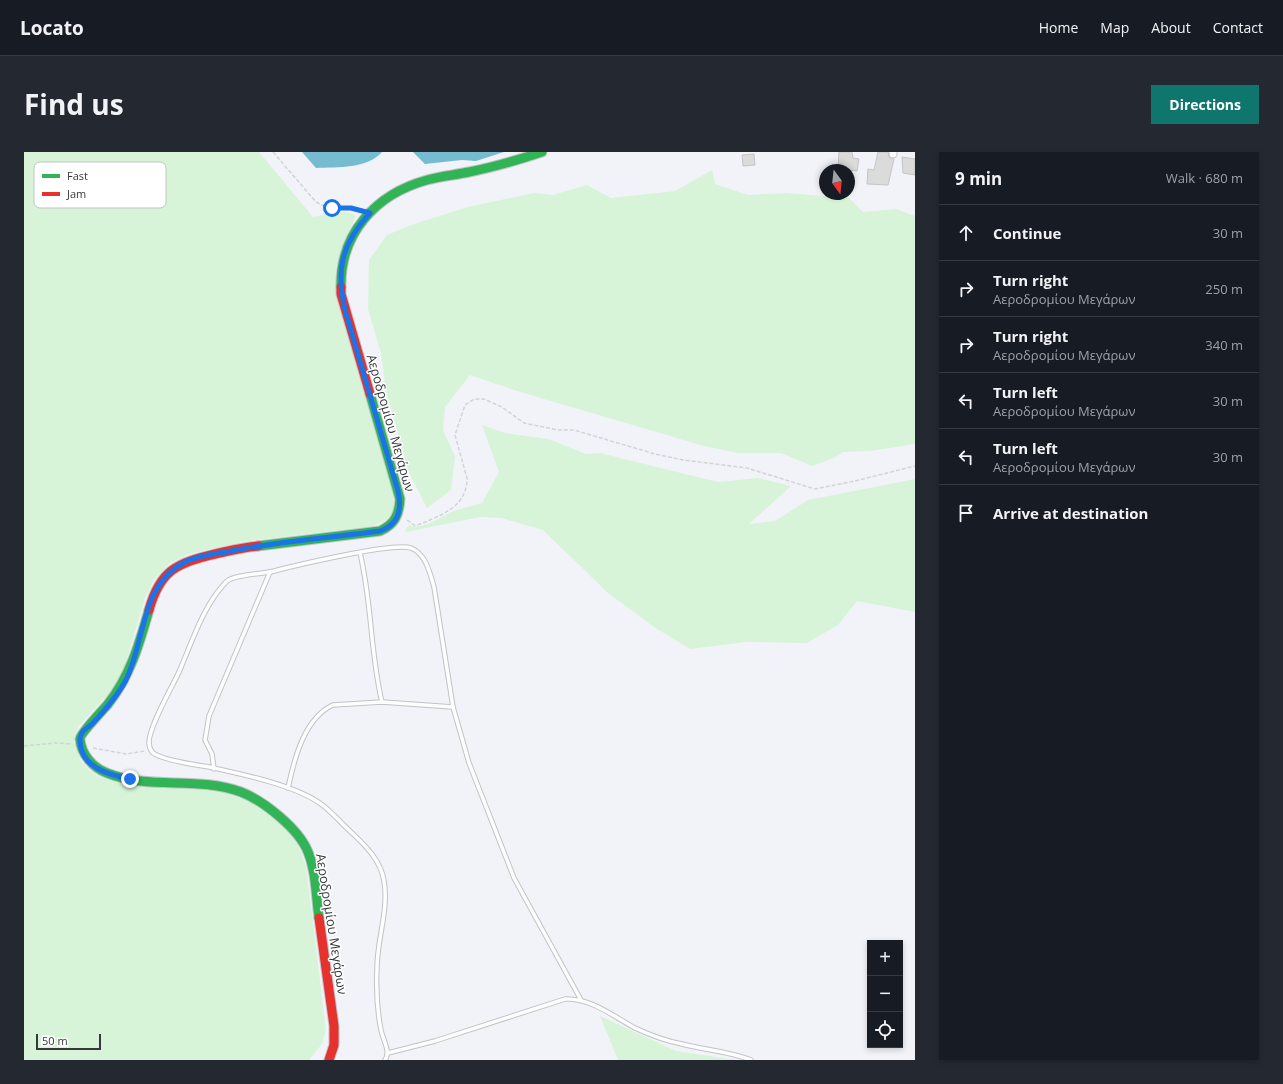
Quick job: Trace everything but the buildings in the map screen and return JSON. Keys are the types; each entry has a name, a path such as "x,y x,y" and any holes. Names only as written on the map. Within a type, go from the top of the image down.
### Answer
{"main road":[{"name":"Αεροδρομίου Μεγάρων","path":"329,1060 334,1045 334,1026 313,872 308,852 301,839 266,805 241,792 210,785 130,779 100,770 86,758 80,738 82,733 122,688 139,646 154,591 165,576 175,568 187,561 247,547 380,531 391,526 399,514 400,499 346,313 340,283 340,271 345,249 357,226 387,198 398,191 427,180 502,165 542,152"}],"lane":[{"path":"385,1060 388,1053 381,1032 376,988 377,964 386,892 378,862 366,846 322,804 288,788 214,768 159,756 150,749 150,734 195,634 212,602 227,581 232,578 270,572 384,548 404,547 412,549 419,554 425,562 434,587 453,707 469,763 514,878 581,1000"},
{"path":"360,553 365,575 372,647 382,702"},
{"path":"214,768 212,754 205,740 209,716 270,572"},
{"path":"288,788 304,738 317,715 333,705 382,702 453,707"},
{"path":"388,1053 423,1045 565,999 581,1000 636,1028 682,1045 735,1054 751,1060"}],"path":[{"path":"273,152 316,202 324,206 351,208 370,213"},
{"path":"399,514 417,525 453,509 462,499 467,485 467,478 455,435 465,405 468,401 478,398 502,408 524,423 558,430 574,430 669,457 747,468 815,488 848,483 915,466"},
{"path":"132,754 150,749"}],"green space":[{"path":"24,152 259,152 313,217 341,212 347,212 356,216 339,256 336,268 336,280 393,490 394,509 389,517 373,526 247,541 189,554 170,563 154,580 145,598 124,669 115,687 78,727 74,742 81,761 90,771 101,778 149,786 208,789 229,794 256,804 279,821 297,842 306,866 326,1029 322,1044 309,1060 24,1060"},
{"path":"712,170 715,184 748,195 786,193 819,196 819,200 851,200 863,212 896,209 915,216 915,444 870,451 843,452 834,458 812,466 781,453 738,453 704,446 517,391 470,375 445,407 443,430 455,456 451,490 427,508 409,473 386,391 381,353 368,309 369,260 387,235 411,225 468,207 534,193 553,195 587,185 611,198 675,191"},
{"path":"482,425 505,433 549,439 586,454 600,453 718,482 758,478 791,486 749,524 775,521 808,500 915,479 915,612 857,601 838,625 807,643 746,642 690,649 654,627 608,593 543,530 501,518 480,517 406,532 405,530 409,525 426,525 454,511 482,503 499,472"},
{"path":"600,1016 676,1051 736,1060 618,1060"}],"water":[{"path":"302,152 382,152 376,158 368,162 352,166 316,168"},
{"path":"413,152 504,152 476,161 462,160 425,164"}],"traffic: fast":[{"path":"341,287 342,267 347,249 354,233 364,218 392,195 409,186 427,180 488,168 542,152"},
{"path":"258,546 380,531 393,522 399,510 400,499 370,394"},
{"path":"149,610 128,671 116,693 81,736 81,745 85,755 97,768 123,778 140,781 191,783 225,787 241,792 260,802 289,825 297,834 308,852 314,876 319,918"}],"traffic: jam":[{"path":"341,287 341,294 370,394"},
{"path":"149,610 153,596 165,577 180,565 202,557 241,548 258,546"},
{"path":"319,918 334,1026 334,1045 329,1060"}],"route":[{"path":"130,779 106,773 95,768 86,758 80,738 85,729 93,722 122,688 139,646 150,600 158,584 165,576 187,561 213,554 247,547 380,531 391,526 399,514 400,499 398,491 341,294 340,271 345,249 357,226 370,213 351,208 332,208"}]}
